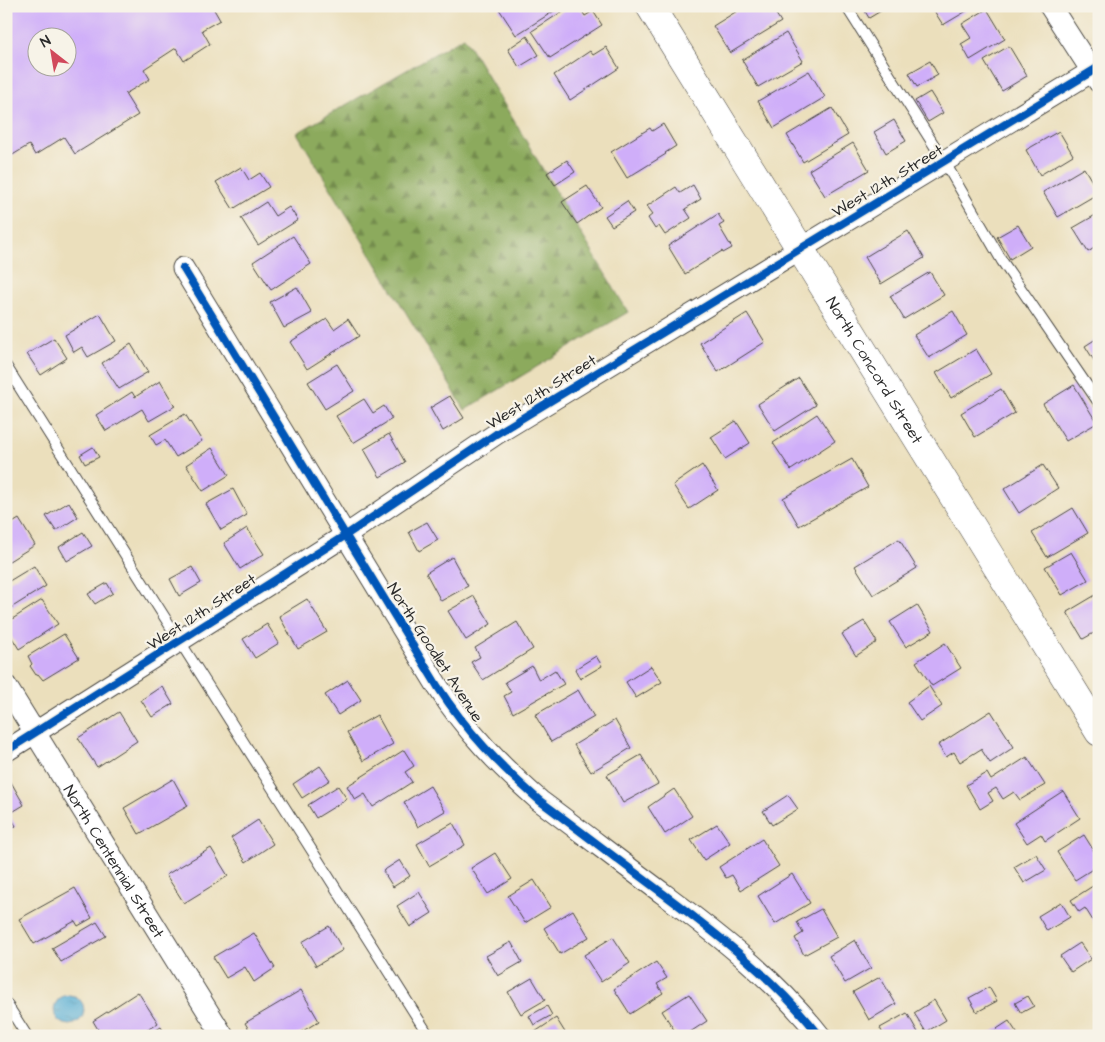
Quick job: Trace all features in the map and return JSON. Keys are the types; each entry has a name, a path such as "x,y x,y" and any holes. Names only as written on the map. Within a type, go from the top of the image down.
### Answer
{"main road":[{"name":"North Concord Street","path":"650,6 1099,732"}],"street":[{"path":"1050,6 1096,74"},
{"name":"West 12th Street","path":"6,751 346,535 496,434 944,161 1096,74"},
{"name":"North Goodlet Avenue","path":"183,268 438,687 470,732 515,780 540,801 727,942 776,986 820,1036"},
{"name":"North Centennial Street","path":"6,686 223,1036"}],"lane":[{"path":"846,6 944,161 1002,261 1099,403"},
{"path":"6,366 429,1036"},
{"path":"6,1002 27,1036"}],"green space":[{"path":"464,37 628,312 465,410 297,133"}],"water":[{"path":"69,995 80,999 84,1010 80,1021 69,1025 58,1021 54,1010 58,999"}],"building":[{"path":"6,6 212,6 220,20 202,30 210,44 184,61 176,48 144,69 150,79 125,94 138,115 75,154 64,137 35,155 29,145 6,159"},
{"path":"503,6 562,6 516,35 499,9"},
{"path":"571,6 579,6 585,16 593,11 602,25 550,58 532,31"},
{"path":"745,6 771,6 781,22 730,53 713,26"},
{"path":"862,6 889,6 869,18"},
{"path":"931,6 975,6 943,25"},
{"path":"987,9 1005,39 970,60 961,44 971,38 962,24"},
{"path":"786,33 803,61 758,87 742,60"},
{"path":"527,36 539,55 519,67 508,49"},
{"path":"1009,46 1027,76 1002,91 984,61"},
{"path":"606,47 619,68 570,100 554,75 590,51 593,55"},
{"path":"930,61 938,75 917,87 909,73"},
{"path":"809,71 825,97 774,128 758,101"},
{"path":"930,92 943,113 928,122 915,101"},
{"path":"832,108 848,135 803,162 787,135"},
{"path":"894,120 906,141 886,153 874,132"},
{"path":"663,124 676,146 627,178 611,152 650,128 652,131"},
{"path":"1059,131 1073,155 1040,175 1026,150"},
{"path":"853,143 869,170 825,196 809,170"},
{"path":"567,160 575,172 555,185 547,173"},
{"path":"241,167 249,180 260,173 269,187 233,209 216,182"},
{"path":"1084,168 1099,193 1058,217 1043,192"},
{"path":"693,185 701,199 685,209 691,218 665,235 659,226 655,229 648,218 653,214 647,206 676,187 680,193"},
{"path":"587,186 601,207 577,224 562,202"},
{"path":"627,201 634,212 612,226 605,216"},
{"path":"266,202 275,216 289,207 298,220 258,245 241,218"},
{"path":"1099,213 1099,245 1088,252 1073,228"},
{"path":"718,214 724,223 719,226 732,248 723,253 722,251 685,274 668,246"},
{"path":"1018,225 1031,246 1010,259 997,237"},
{"path":"908,231 924,258 881,284 865,257"},
{"path":"293,236 311,264 271,290 253,262"},
{"path":"930,272 944,295 904,319 890,296"},
{"path":"297,287 312,313 284,328 270,302"},
{"path":"953,311 967,335 929,358 914,335"},
{"path":"747,313 765,342 718,372 700,343"},
{"path":"100,314 116,341 88,357 82,347 74,352 65,335"},
{"path":"327,319 334,329 348,319 359,336 307,369 290,342"},
{"path":"1099,337 1099,360 1095,362 1085,346"},
{"path":"54,338 67,358 41,375 27,354"},
{"path":"131,344 148,372 119,389 102,363"},
{"path":"976,349 991,374 951,398 936,373"},
{"path":"337,364 354,391 325,409 308,382"},
{"path":"799,378 816,405 775,431 758,404"},
{"path":"160,381 175,406 149,421 142,409 106,431 96,415 132,392 135,397"},
{"path":"1074,385 1097,423 1066,441 1043,404"},
{"path":"1001,389 1015,413 975,437 961,413"},
{"path":"450,396 464,418 443,431 430,408"},
{"path":"364,399 373,413 384,406 392,419 353,443 336,416"},
{"path":"185,414 202,441 176,457 165,440 156,445 150,435"},
{"path":"817,414 835,441 791,470 773,443"},
{"path":"736,421 750,443 725,459 711,437"},
{"path":"389,434 405,462 380,477 364,449"},
{"path":"93,447 99,457 85,464 80,455"},
{"path":"212,448 229,475 203,491 186,465"},
{"path":"852,459 868,487 799,526 783,498"},
{"path":"702,465 718,490 689,509 673,485"},
{"path":"1043,465 1058,488 1019,513 1004,489"},
{"path":"233,489 247,515 221,530 206,504"},
{"path":"69,502 78,517 56,531 46,516"},
{"path":"1073,508 1088,533 1047,557 1032,533"},
{"path":"19,519 35,545 6,563 6,527"},
{"path":"427,522 438,540 419,551 409,532"},
{"path":"247,528 264,554 240,569 224,543"},
{"path":"83,532 92,546 67,561 59,547"},
{"path":"899,539 917,568 873,595 855,566"},
{"path":"1071,552 1088,580 1062,595 1045,567"},
{"path":"452,557 468,586 441,601 426,573"},
{"path":"34,566 46,586 6,611 6,583"},
{"path":"192,567 201,583 179,596 170,579"},
{"path":"107,583 113,593 95,604 88,594"},
{"path":"1099,593 1099,630 1083,639 1067,612"},
{"path":"474,596 491,624 466,640 448,611"},
{"path":"307,599 327,632 298,649 279,616"},
{"path":"42,600 58,624 19,649 6,628 6,623"},
{"path":"917,605 933,631 906,647 890,622"},
{"path":"864,621 877,642 856,656 842,634"},
{"path":"517,622 533,649 483,680 471,662 480,657 475,648"},
{"path":"267,624 279,643 255,658 243,639"},
{"path":"64,634 79,658 43,680 38,674 36,675 30,666 32,664 28,656"},
{"path":"945,643 961,668 932,686 916,662"},
{"path":"596,656 602,666 580,679 575,669"},
{"path":"532,666 539,680 555,670 564,684 513,713 504,696 511,692 505,682"},
{"path":"651,666 662,682 636,698 626,682"},
{"path":"348,680 361,700 338,715 325,695"},
{"path":"162,686 173,704 152,717 141,700"},
{"path":"929,686 942,706 920,721 907,702"},
{"path":"578,690 594,717 551,742 535,715"},
{"path":"991,711 1014,747 990,763 981,749 960,762 954,752 946,757 938,745"},
{"path":"119,712 137,741 97,767 78,738"},
{"path":"377,715 393,744 363,761 347,732"},
{"path":"615,720 631,748 591,772 574,745"},
{"path":"404,750 414,766 405,772 412,782 373,807 365,794 355,800 347,786"},
{"path":"641,755 658,784 623,803 607,775"},
{"path":"1027,757 1045,785 1020,800 1014,792 1003,799 996,788 988,793 993,801 980,809 966,785 987,773 991,780"},
{"path":"320,766 330,780 302,798 293,784"},
{"path":"173,779 188,806 139,834 124,808"},
{"path":"11,782 24,805 9,814 16,826 6,832 6,785"},
{"path":"338,786 347,799 316,818 308,805"},
{"path":"430,786 445,811 418,827 404,802"},
{"path":"674,789 692,816 665,834 648,807"},
{"path":"1063,791 1080,818 1045,841 1041,834 1027,843 1014,823"},
{"path":"788,795 798,809 772,825 763,811"},
{"path":"258,820 273,844 246,862 231,838"},
{"path":"453,823 465,845 429,866 417,844"},
{"path":"717,824 730,843 704,860 691,840"},
{"path":"1084,835 1099,859 1099,865 1075,880 1057,852"},
{"path":"762,839 779,866 741,890 732,875 726,878 719,867"},
{"path":"211,848 228,876 184,903 166,875"},
{"path":"495,853 512,879 488,894 471,868"},
{"path":"1036,854 1046,870 1024,883 1014,867"},
{"path":"400,860 410,876 393,887 383,871"},
{"path":"792,874 810,903 775,924 758,896"},
{"path":"534,880 551,907 525,923 508,896"},
{"path":"1099,882 1099,921 1095,924 1085,908 1079,912 1071,900"},
{"path":"75,888 92,918 78,926 75,921 34,944 19,919"},
{"path":"419,892 432,913 410,927 397,906"},
{"path":"1061,902 1070,917 1047,931 1038,916"},
{"path":"821,909 837,937 804,955 795,938 803,933 797,922"},
{"path":"573,910 589,937 560,954 544,928"},
{"path":"97,922 106,936 61,962 52,948"},
{"path":"329,926 343,950 316,966 302,942"},
{"path":"254,933 275,968 254,982 245,967 226,978 213,957"},
{"path":"613,937 630,963 601,982 584,955"},
{"path":"855,940 871,968 845,983 829,956"},
{"path":"511,942 522,962 498,976 486,956"},
{"path":"1080,943 1091,959 1071,972 1060,956"},
{"path":"656,962 667,978 657,984 663,993 630,1014 614,989"},
{"path":"880,977 896,1004 869,1020 853,992"},
{"path":"532,978 545,1000 521,1014 508,992"},
{"path":"989,987 997,1001 977,1012 969,998"},
{"path":"301,990 319,1021 295,1036 253,1036 245,1023"},
{"path":"138,992 158,1023 138,1036 102,1036 93,1021"},
{"path":"689,994 707,1021 684,1036 678,1036 662,1011"},
{"path":"1028,996 1034,1006 1021,1013 1015,1003"},
{"path":"934,1000 946,1020 926,1032 914,1013"},
{"path":"547,1006 552,1015 534,1025 529,1016"},
{"path":"907,1013 920,1036 884,1036 880,1028"},
{"path":"556,1018 566,1034 563,1036 538,1036 535,1032"},
{"path":"1009,1021 1019,1036 986,1036"},
{"path":"161,1027 166,1036 147,1036"}],"cycle path":[{"path":"6,751 346,535 496,434 1099,67"},
{"path":"183,268 438,687 472,734 511,775 540,801 686,911 747,960 785,996 820,1036"}]}
